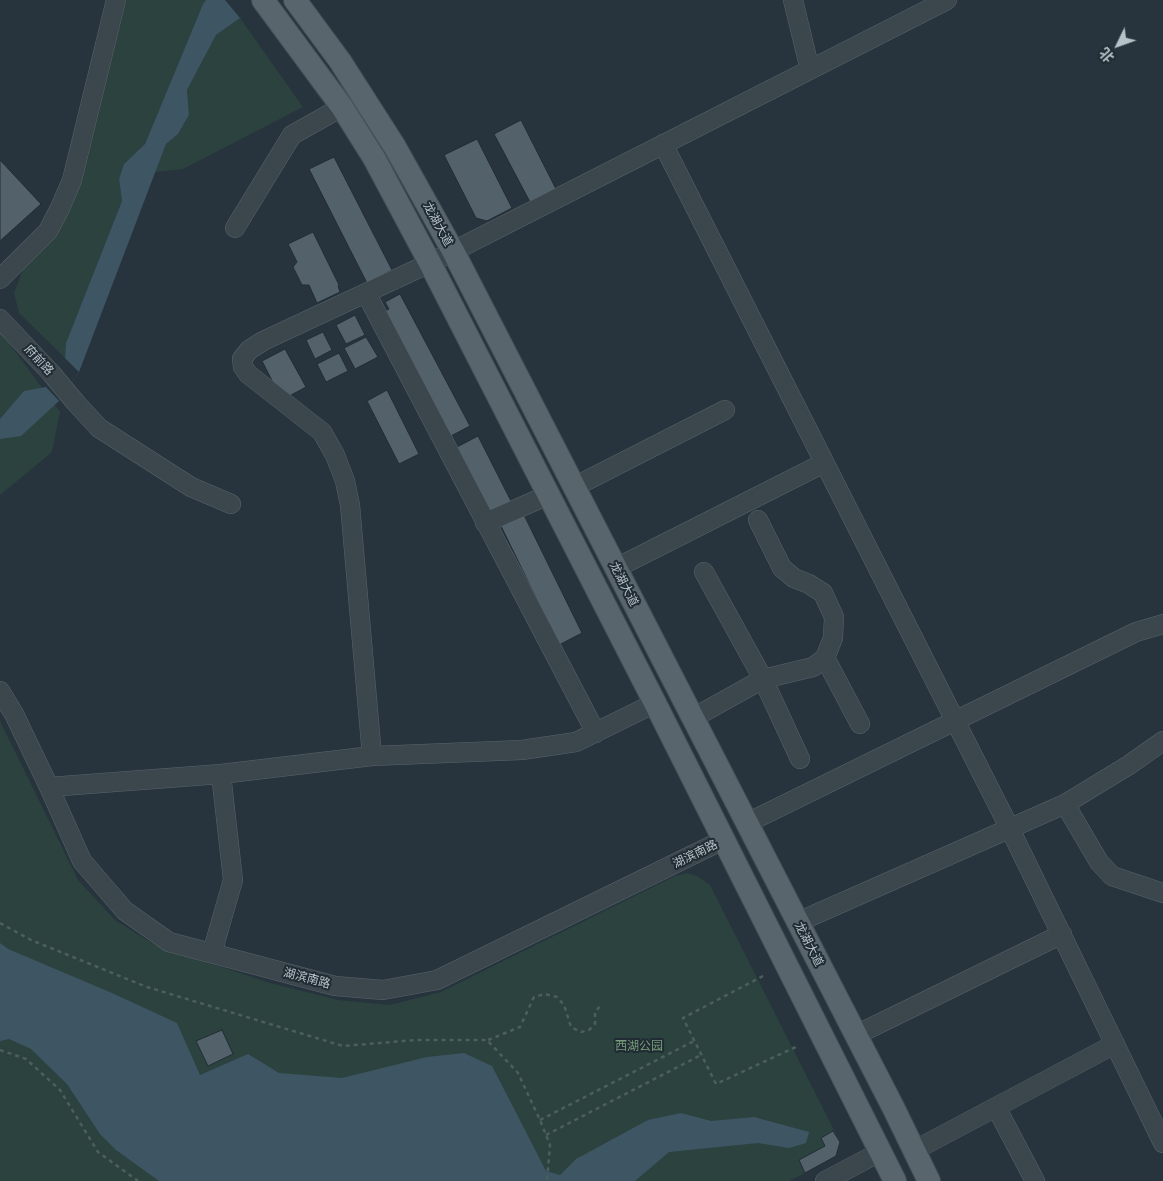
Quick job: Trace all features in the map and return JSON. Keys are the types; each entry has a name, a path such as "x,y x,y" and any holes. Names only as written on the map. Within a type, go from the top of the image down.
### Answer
{"main road":[{"name":"龙湖大道","path":"264,0 342,107 374,158 430,263 655,703 895,1181"},
{"name":"龙湖大道","path":"294,0 340,61 395,147 453,251 915,1150 929,1181"}],"street":[{"path":"0,279 48,231 72,180 116,0"},
{"path":"793,0 810,70"},
{"path":"372,756 350,505 345,481 335,455 322,432 248,374 243,366 242,359 249,350 263,341 430,263 947,0"},
{"path":"235,228 292,135 342,107"},
{"path":"663,144 1010,829 1163,1143"},
{"path":"366,293 596,733"},
{"name":"府前路","path":"0,319 52,373 99,428 191,487 231,504"},
{"path":"574,487 725,410"},
{"path":"616,568 824,463"},
{"path":"485,523 548,495"},
{"path":"693,718 763,679 812,667 826,658 833,638 834,617 823,593 810,584 794,578 782,568 758,520"},
{"path":"704,572 763,679 800,759"},
{"path":"747,823 1136,632 1163,624"},
{"path":"826,658 860,724"},
{"name":"湖滨南路","path":"0,692 14,714 82,861 125,911 169,942 336,986 383,990 436,980 723,840"},
{"path":"49,787 221,774 372,756 522,750 576,742 655,703"},
{"path":"798,922 1065,804 1129,765 1163,741"},
{"path":"212,954 233,880 221,774"},
{"path":"1065,804 1099,862 1112,876 1163,893"},
{"path":"856,1035 1062,934"},
{"path":"915,1150 1115,1044"},
{"path":"996,1107 1034,1181"},
{"path":"825,1181 880,1152"}],"path":[{"path":"0,924 31,940 147,987 343,1046 416,1040 488,1040 520,1027 534,997 545,994 557,997 564,1005 571,1026 580,1032 589,1030 595,1024 595,1012 602,1004"},
{"path":"763,976 683,1018 701,1055 716,1084 798,1046"},
{"path":"488,1040 518,1072 540,1120 550,1145 547,1181"},
{"path":"540,1120 695,1041"},
{"path":"0,1050 26,1059 60,1090 98,1152 138,1181"},
{"path":"546,1135 701,1055"}],"green space":[{"path":"127,0 206,0 145,144 124,164 119,179 122,201 66,343 65,358 19,313 14,293 24,267 55,236 82,179 119,15"},
{"path":"240,18 303,107 183,169 155,172 166,144 178,134 189,115 187,90 216,35"},
{"path":"0,331 60,412 52,452 0,495"},
{"name":"西湖公园","path":"0,721 78,880 115,920 155,945 270,983 338,1000 390,1005 441,992 675,876 687,873 697,876 710,885 840,1142 805,1173 789,1181 0,1181"}],"water":[{"path":"206,0 248,0 240,18 216,35 187,90 189,115 178,134 166,144 79,372 59,401 21,436 0,439 0,419 24,391 46,387 65,358 66,343 122,201 119,179 124,164 145,144"},
{"path":"0,943 8,949 177,1023 200,1075 248,1054 279,1073 342,1078 427,1057 464,1053 492,1066 546,1171 560,1175 576,1159 648,1120 681,1113 711,1121 754,1117 809,1132 806,1143 789,1148 758,1143 669,1152 635,1181 159,1181 116,1150 100,1134 67,1084 31,1049 9,1039 0,1041"}],"pier":[{"path":"225,0 249,0 240,18"},
{"path":"65,358 79,372 59,401 46,387"}],"building":[{"path":"521,120 556,189 530,202 494,134"},
{"path":"477,139 512,208 487,221 476,218 444,155"},
{"path":"334,157 392,270 367,283 309,169"},
{"path":"0,160 41,204 0,241"},
{"path":"313,232 339,285 340,292 317,303 309,285 302,285 293,267 297,262 288,244"},
{"path":"400,294 470,426 451,436 385,311 389,309 385,302"},
{"path":"355,315 365,335 346,344 336,325"},
{"path":"323,332 332,350 315,359 306,340"},
{"path":"366,337 378,357 355,369 344,348"},
{"path":"285,349 306,387 282,400 262,361"},
{"path":"339,353 348,371 326,382 317,364"},
{"path":"387,390 419,454 399,464 367,401"},
{"path":"478,436 512,503 491,514 457,447"},
{"path":"524,515 582,633 559,645 501,526"},
{"path":"222,1030 233,1054 208,1066 196,1041"},
{"path":"833,1131 840,1142 836,1156 805,1173 799,1160 825,1146 821,1138"}]}
